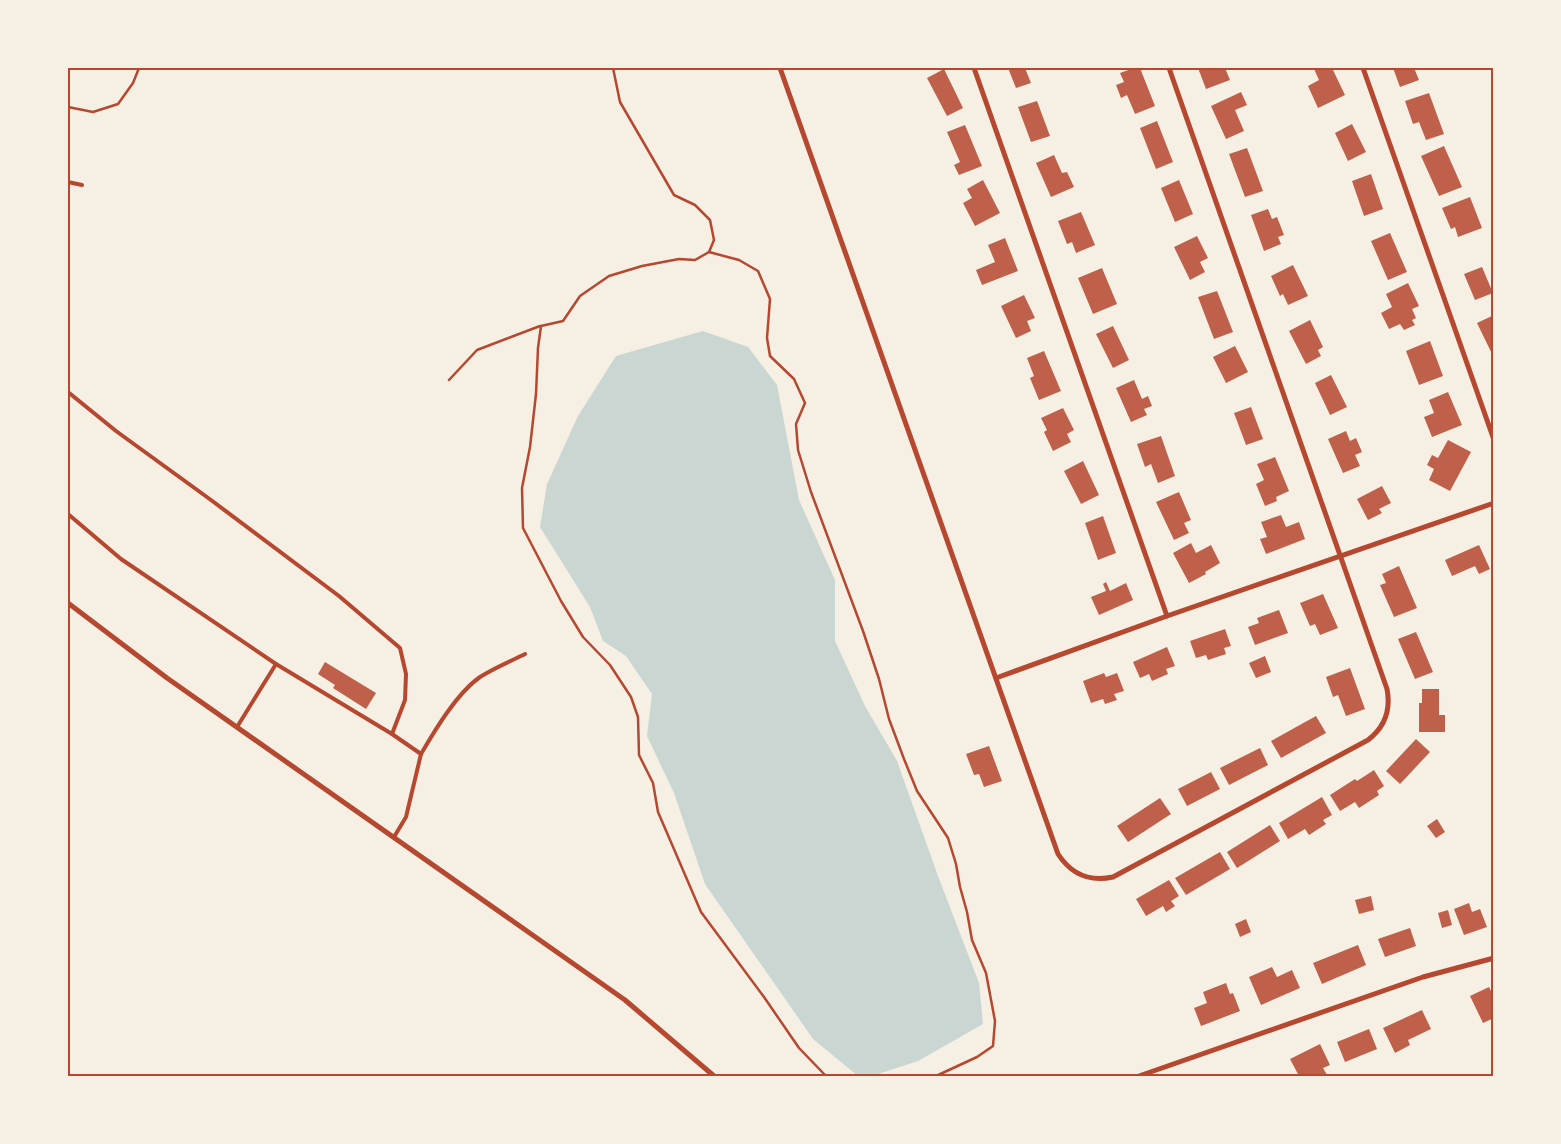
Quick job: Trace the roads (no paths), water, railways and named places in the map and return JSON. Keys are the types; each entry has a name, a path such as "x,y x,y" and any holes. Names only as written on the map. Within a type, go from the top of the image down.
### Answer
{"street":[{"path":"780,68 1058,854 1068,867 1082,876 1098,879 1113,877 1361,744 1380,730 1389,706 1387,689 1169,68"},
{"path":"974,68 1167,616"},
{"path":"1362,68 1494,440"},
{"path":"996,678 1167,616 1494,503"},
{"path":"68,604 167,678 625,1000 714,1076"},
{"path":"1140,1076 1423,977 1494,958"}],"lane":[{"path":"68,182 82,185"},
{"path":"68,392 116,431 338,596 400,648 406,674 405,700 392,734"},
{"path":"68,514 121,560 276,664 392,734 421,754"},
{"path":"394,837 406,816 421,754 438,723 468,688 480,678 525,654"},
{"path":"237,727 276,664"}]}
